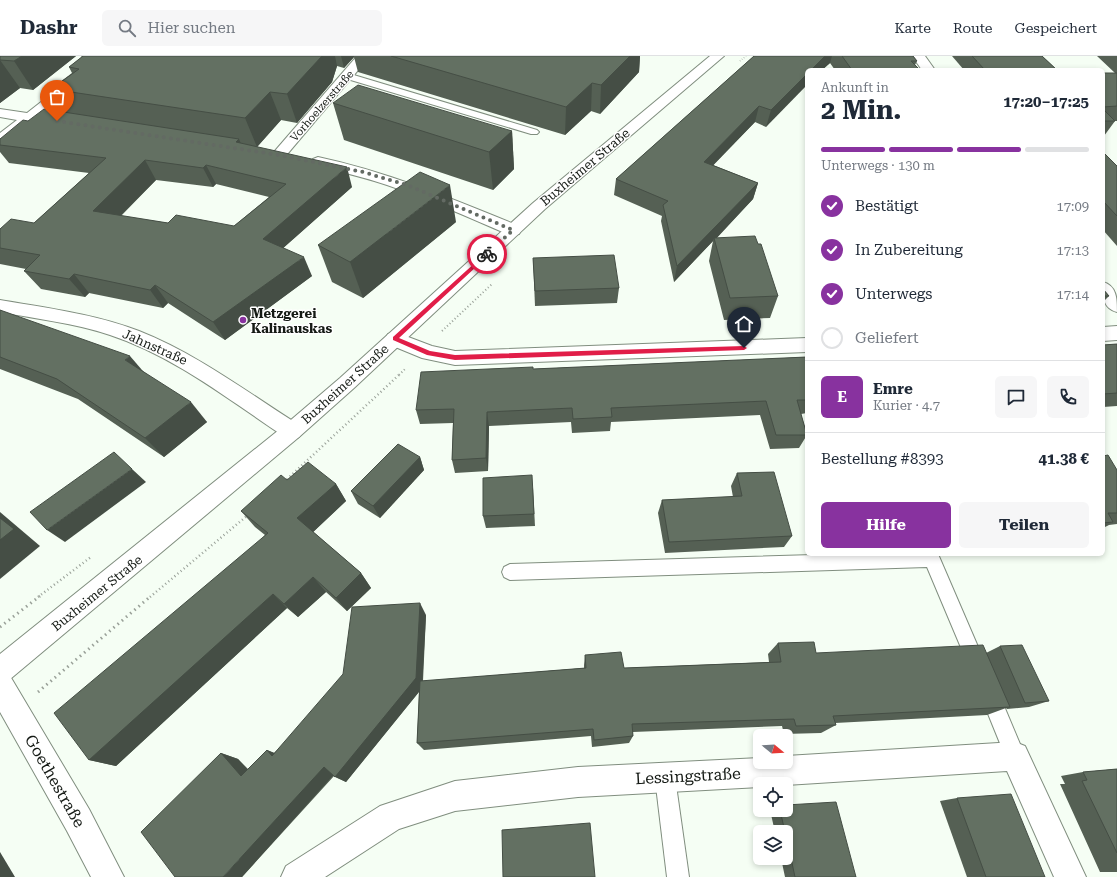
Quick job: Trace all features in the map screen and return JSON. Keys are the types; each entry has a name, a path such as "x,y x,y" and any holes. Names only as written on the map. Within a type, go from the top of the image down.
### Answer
{"street":[{"path":"0,140 108,56"},
{"name":"Vorhoelzerstraße","path":"364,56 285,156 363,172 407,185 513,230"},
{"name":"Buxheimer Straße","path":"0,671 292,431 395,339 513,230 610,146 718,56"},
{"path":"918,56 927,68"},
{"path":"0,113 74,124"},
{"path":"1105,291 1117,306"},
{"name":"Jahnstraße","path":"0,306 87,322 132,335 189,362 292,431"},
{"path":"1105,334 1117,333"},
{"path":"395,339 429,353 455,358 805,345"},
{"name":"Goethestraße","path":"0,686 78,820 108,877"},
{"path":"1015,756 1070,877"},
{"name":"Lessingstraße","path":"297,877 391,817 455,796 578,782 1015,756"}],"lane":[{"path":"347,76 534,132"},
{"path":"510,572 932,559 1015,756"},
{"path":"665,778 678,877"}],"building":[{"path":"0,56 22,56 14,61 0,60"},
{"path":"83,56 322,56 287,94 270,92 245,118 51,89 79,69 69,67"},
{"path":"391,56 630,56 601,85 592,83 566,107"},
{"path":"754,56 825,56 813,68 805,68 805,76 771,110 759,106 704,162 758,183 677,266 663,205 668,201 616,179"},
{"path":"842,56 913,56 917,61 911,61 918,68 851,68"},
{"path":"972,56 1042,56 1055,68 983,68"},
{"path":"1105,73 1117,73 1117,106 1105,107"},
{"path":"358,85 512,131 489,152 333,103"},
{"path":"44,109 239,139 236,142 347,167 263,239 304,257 213,322 155,285 150,290 74,274 69,279 24,271 40,255 0,248 0,229 11,219 34,223 106,158 0,145 0,139 23,120 28,121","holes":["145,160 203,168 206,165 286,184 234,226 176,215 168,223 93,211"]},
{"path":"1105,111 1115,121 1105,121"},
{"path":"1105,154 1117,166 1117,216 1105,203"},
{"path":"420,172 450,185 350,262 318,245"},
{"path":"755,236 758,244 761,244 778,296 730,298 714,238"},
{"path":"614,255 619,288 535,291 533,258"},
{"path":"0,310 130,356 125,360 191,402 145,438 57,379 0,357"},
{"path":"1117,344 1117,393 1105,394 1105,345"},
{"path":"805,357 805,400 797,400 805,428 805,435 776,435 766,401 611,408 612,417 573,419 572,408 487,412 486,458 452,460 454,409 416,410 421,372 533,367 533,369"},
{"path":"398,444 420,457 373,506 351,491"},
{"path":"114,452 132,469 47,530 30,512"},
{"path":"1108,455 1117,470 1117,513 1108,513 1113,522 1105,523 1105,456"},
{"path":"308,462 336,484 297,518 361,573 336,598 313,577 284,604 273,594 89,760 54,713 268,533 241,511 281,475 287,480"},
{"path":"774,472 792,536 669,542 662,500 742,496 737,473"},
{"path":"532,475 534,514 483,516 483,478"},
{"path":"0,518 14,529 0,540"},
{"path":"420,603 416,678 335,777 324,767 223,877 175,877 141,832 221,753 241,776 267,750 272,756 343,674 352,607"},
{"path":"814,642 816,653 983,645 1010,707 833,716 836,725 796,726 794,719 632,724 633,736 594,740 593,729 417,743 420,681 586,668 585,655 621,652 624,668 781,662 778,643"},
{"path":"1022,645 1049,701 1025,703 1000,646"},
{"path":"1117,769 1117,853 1082,781 1087,780 1083,772"},
{"path":"1011,794 1045,877 986,877 957,798"},
{"path":"836,802 856,877 795,877 792,865 793,825 783,825 782,817 793,817 793,805"},
{"path":"590,823 595,877 503,877 502,830"}],"way so far":[{"path":"57,121 279,155 338,166 407,185 513,230 487,254"}],"place":[{"name":"Metzgerei Kalinauskas","path":"243,320"}],"route":[{"path":"487,254 395,339 429,353 455,358 744,348"}]}
